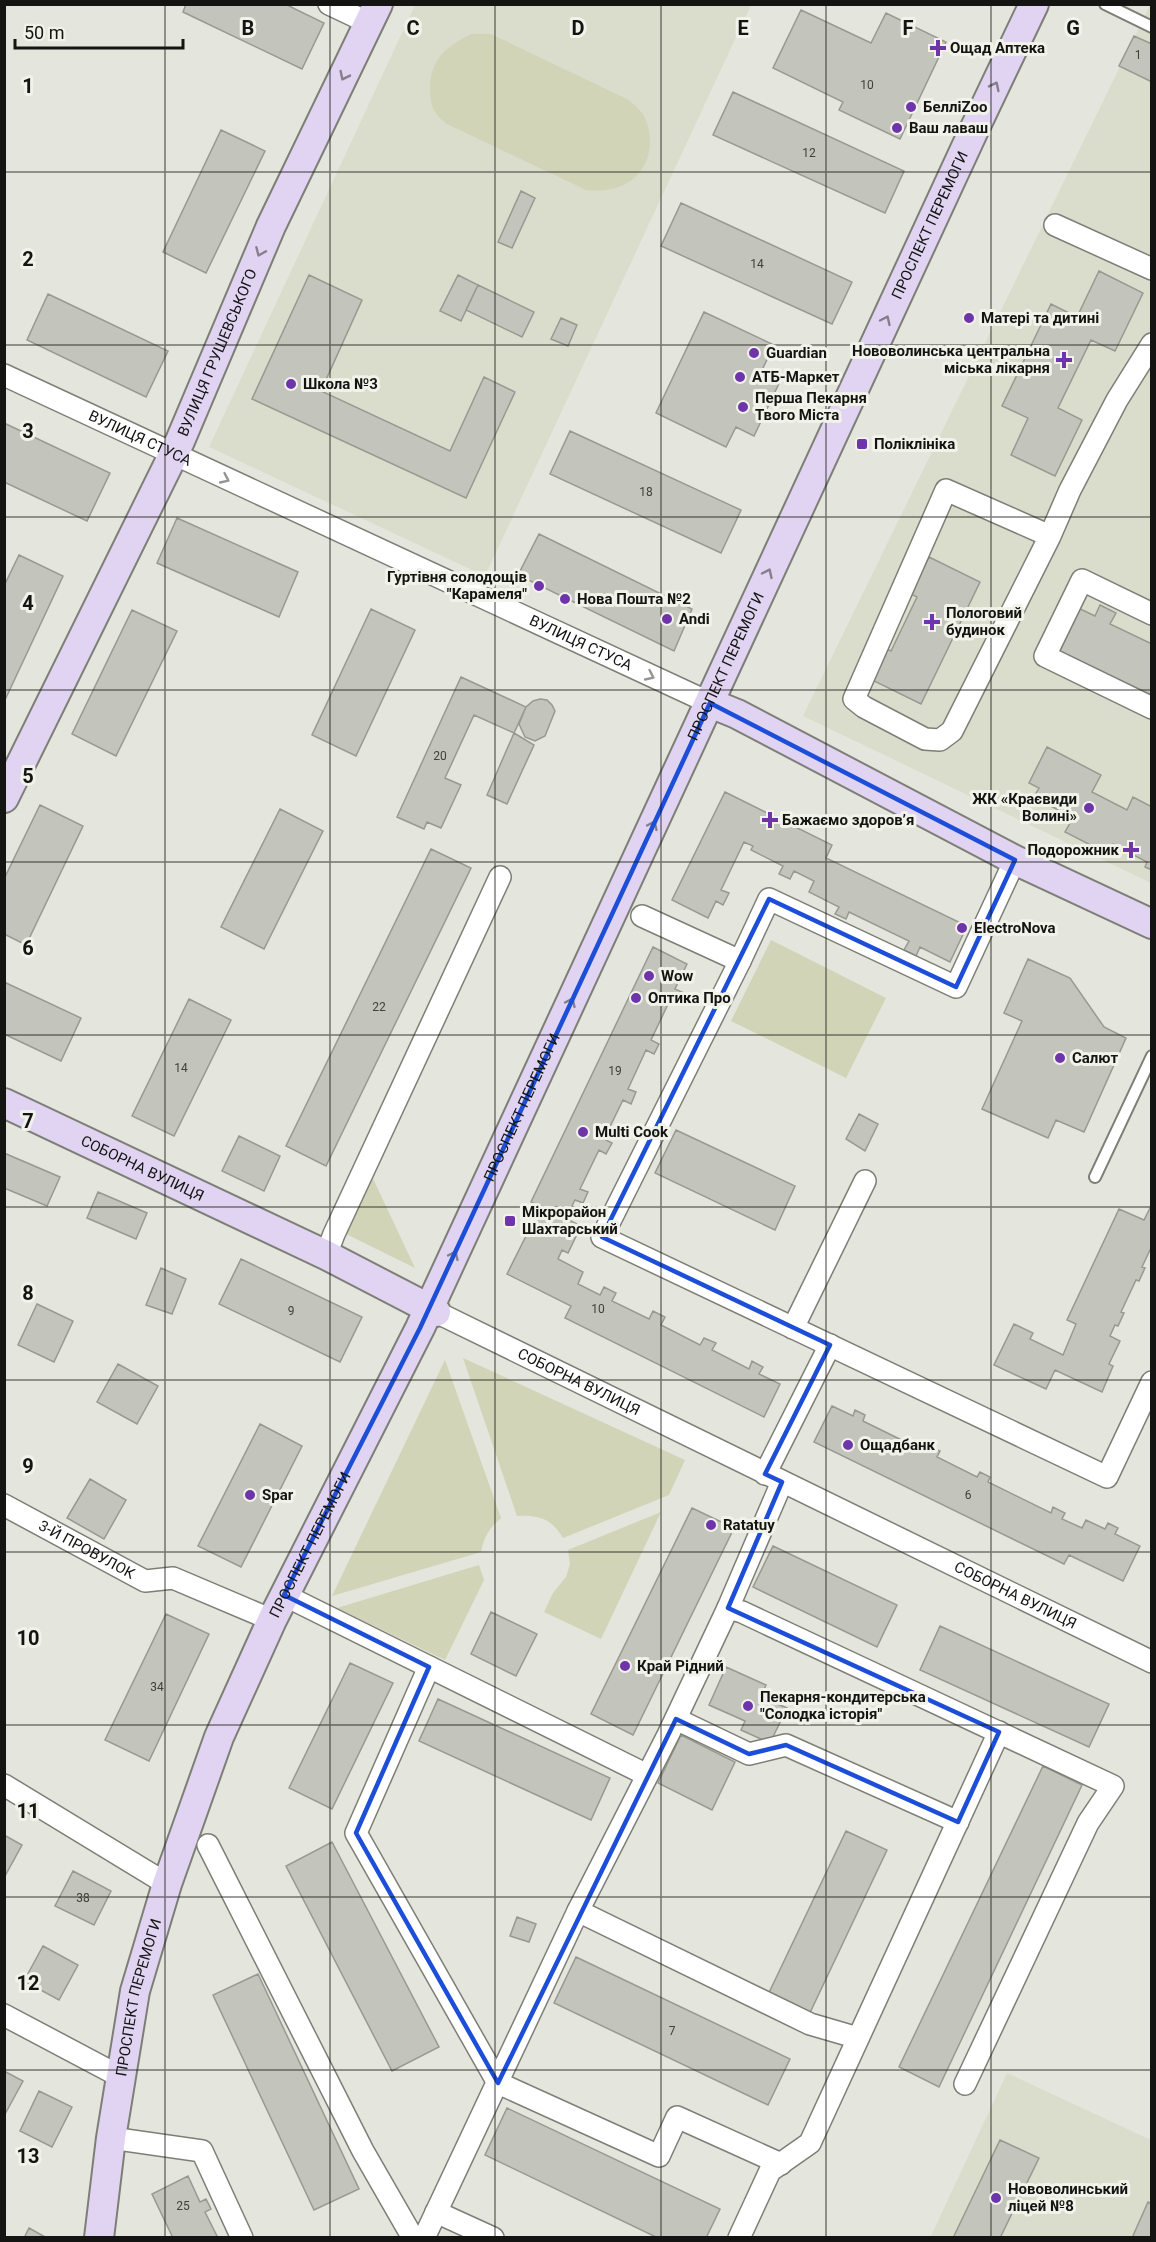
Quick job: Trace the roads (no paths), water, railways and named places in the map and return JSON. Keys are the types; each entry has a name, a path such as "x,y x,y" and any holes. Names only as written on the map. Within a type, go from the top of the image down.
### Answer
{"street":[{"path":"329,4 374,14"},
{"name":"ПРОСПЕКТ ПЕРЕМОГИ","path":"99,2238 111,2138 135,1990 167,1884 219,1737 278,1608 432,1310 722,673 1034,4"},
{"name":"ВУЛИЦЯ ГРУШЕВСЬКОГО","path":"4,798 172,454 271,226 374,14"},
{"path":"1055,225 1152,269"},
{"path":"1050,536 946,490 854,699 864,707 925,739 940,740 952,731 1050,536 1070,490 1117,400 1152,344"},
{"name":"ВУЛИЦЯ СТУСА","path":"4,375 737,714 1015,860 1152,924"},
{"path":"1152,614 1082,580 1045,656 1152,708"},
{"path":"1015,860 956,987 769,899 740,962 602,1237 1107,1477 1152,1382"},
{"path":"326,1255 500,877"},
{"path":"642,916 740,962"},
{"name":"СОБОРНА ВУЛИЦЯ","path":"4,1102 326,1255 432,1310 774,1478 1150,1657"},
{"path":"793,1328 865,1181"},
{"path":"424,2238 578,1911 728,1608 774,1478 830,1345"},
{"name":"3-Й ПРОВУЛОК","path":"4,1505 145,1581 173,1578 278,1608 429,1667 647,1775"},
{"path":"728,1608 742,1612 1113,1786 1088,1823 965,2084"},
{"path":"429,1667 356,1833 498,2083 659,2156 677,2117 780,2164"},
{"path":"675,1719 749,1754 786,1745 958,1822"},
{"path":"739,2238 770,2171 810,2143 999,1732"},
{"path":"4,1785 167,1884"},
{"path":"208,1845 363,2151 412,2238"},
{"path":"578,1911 810,2024 858,2038"},
{"path":"4,2015 121,2077"},
{"path":"111,2138 202,2151 242,2238"},
{"path":"436,2212 493,2238"}],"lane":[{"path":"1105,4 1152,27"},
{"path":"1095,1177 1152,1056"}],"place":[{"name":"Ощад Аптека","path":"938,48"},
{"name":"БелліZoo","path":"911,107"},
{"name":"Ваш лаваш","path":"897,128"},
{"name":"Матері та дитині","path":"969,318"},
{"name":"Guardian","path":"754,353"},
{"name":"Нововолинська центральна міська лікарня","path":"1064,360"},
{"name":"АТБ-Маркет","path":"740,377"},
{"name":"Школа №3","path":"291,384"},
{"name":"Перша Пекарня Твого Міста","path":"743,407"},
{"name":"Поліклініка","path":"862,444"},
{"name":"Гуртівня солодощів \"Карамеля\"","path":"539,586"},
{"name":"Нова Пошта №2","path":"565,599"},
{"name":"Andi","path":"667,619"},
{"name":"Пологовий будинок","path":"932,622"},
{"name":"ЖК «Краєвиди Волині»","path":"1089,808"},
{"name":"Бажаємо здоровʼя","path":"770,820"},
{"name":"Подорожник","path":"1131,850"},
{"name":"ElectroNova","path":"962,928"},
{"name":"Wow","path":"649,976"},
{"name":"Оптика Про","path":"636,998"},
{"name":"Салют","path":"1060,1058"},
{"name":"Multi Cook","path":"583,1132"},
{"name":"Мікрорайон Шахтарський","path":"510,1221"},
{"name":"Ощадбанк","path":"848,1445"},
{"name":"Spar","path":"250,1495"},
{"name":"Ratatuy","path":"711,1525"},
{"name":"Край Рідний","path":"625,1666"},
{"name":"Пекарня-кондитерська \"Солодка історія\"","path":"748,1706"},
{"name":"Нововолинський ліцей №8","path":"996,2198"}]}
